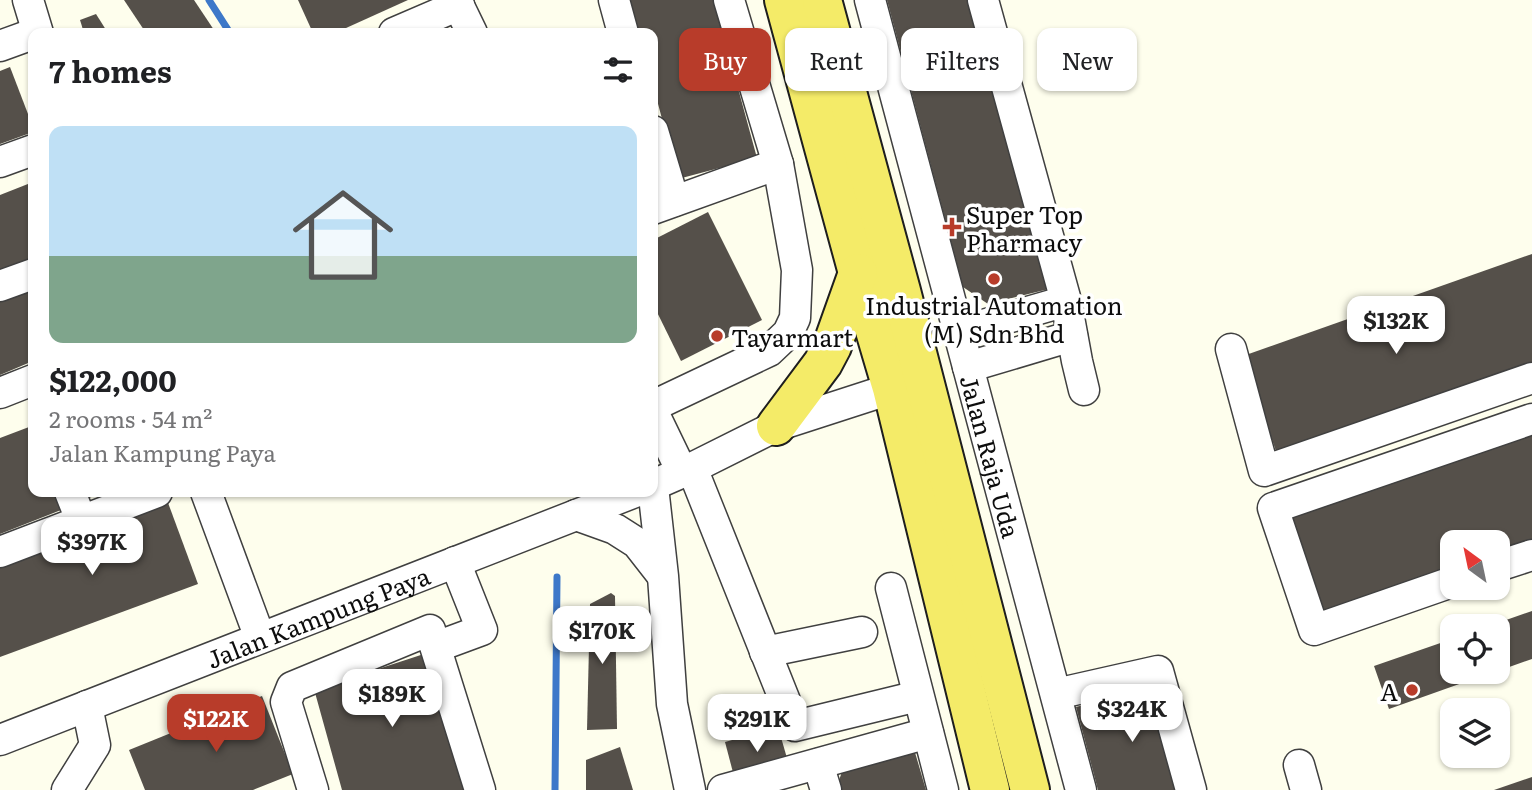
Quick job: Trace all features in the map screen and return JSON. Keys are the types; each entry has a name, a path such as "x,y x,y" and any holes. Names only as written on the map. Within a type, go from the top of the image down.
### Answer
{"main road":[{"name":"Jalan Raja Uda","path":"784,0 858,273 908,383 1030,790"},
{"name":"Jalan Raja Uda","path":"822,0 908,383 990,790"},
{"path":"776,426 823,363 832,346 858,273"}],"street":[{"path":"27,0 35,28"},
{"path":"614,0 622,28"},
{"path":"658,405 769,351 788,333 795,318 797,270 778,164 729,0"},
{"name":"Jalan Raja Uda","path":"870,0 1081,790"},
{"path":"983,0 1066,301 1084,390"},
{"path":"404,28 457,2 470,28"},
{"path":"0,46 28,36"},
{"path":"0,162 28,151"},
{"path":"658,168 663,205 778,164"},
{"path":"0,286 28,276"},
{"path":"959,332 1066,301"},
{"path":"968,367 1072,336"},
{"path":"1231,349 1264,471 1532,378"},
{"path":"658,484 776,426 908,383"},
{"path":"0,393 28,387"},
{"path":"1440,586 1314,630 1273,508 1532,419"},
{"path":"658,421 687,470 815,774"},
{"path":"72,497 81,520"},
{"path":"0,552 143,497"},
{"path":"208,497 260,638"},
{"name":"Jalan Kampung Paya","path":"0,740 622,497"},
{"path":"654,497 672,704 690,790"},
{"path":"576,515 615,529 637,542 663,576"},
{"path":"1510,562 1532,555"},
{"path":"313,790 286,702 292,687 478,621 455,562"},
{"path":"891,589 943,790"},
{"path":"765,652 862,632"},
{"path":"433,638 480,790"},
{"path":"1056,694 1158,671 1192,790"},
{"path":"795,726 918,696"},
{"path":"67,790 95,745 87,706"},
{"path":"723,790 815,774 928,733"}],"building":[{"path":"124,0 194,0 213,28 143,28"},
{"path":"298,0 408,0 346,28 311,28"},
{"path":"630,0 714,0 722,28 679,28 679,91 739,91 757,158 678,179 658,104 658,28 638,28"},
{"path":"887,0 975,0 983,28 901,28 901,53"},
{"path":"96,14 105,28 82,28 80,20"},
{"path":"10,67 28,114 28,134 0,144 0,71"},
{"path":"911,91 1000,91 1053,288 988,304 963,287"},
{"path":"28,184 28,260 0,271 0,195"},
{"path":"708,212 762,320 681,361 658,314 658,237"},
{"path":"1532,254 1532,364 1277,454 1243,356"},
{"path":"28,287 28,363 0,375 0,299"},
{"path":"28,427 28,497 56,497 61,510 0,534 0,438"},
{"path":"1532,434 1532,544 1510,552 1510,530 1440,530 1440,575 1322,615 1289,516"},
{"path":"167,500 198,584 0,657 0,562"},
{"path":"611,593 615,596 617,729 587,730 590,604"},
{"path":"1532,611 1532,659 1510,667 1510,619"},
{"name":"A","path":"1440,643 1440,684 1459,684 1389,709 1374,666"},
{"path":"430,652 473,790 342,790 314,689 372,660 375,670"},
{"path":"1141,690 1160,693 1188,790 1098,790 1076,707"},
{"path":"262,696 293,774 253,790 145,790 129,750"},
{"path":"778,727 789,765 735,780 725,742"},
{"path":"620,747 633,790 586,790 586,760"},
{"path":"914,749 926,790 839,790 838,783 843,769"},
{"path":"1532,777 1532,790 1494,790"}],"waterway":[{"path":"209,0 227,28"},
{"path":"555,790 557,577"}],"place":[{"name":"Super Top Pharmacy","path":"952,227"},
{"name":"Industrial Automation (M) Sdn Bhd","path":"994,279"},
{"name":"Tayarmart","path":"717,336"},
{"name":"A","path":"1412,690"}]}
